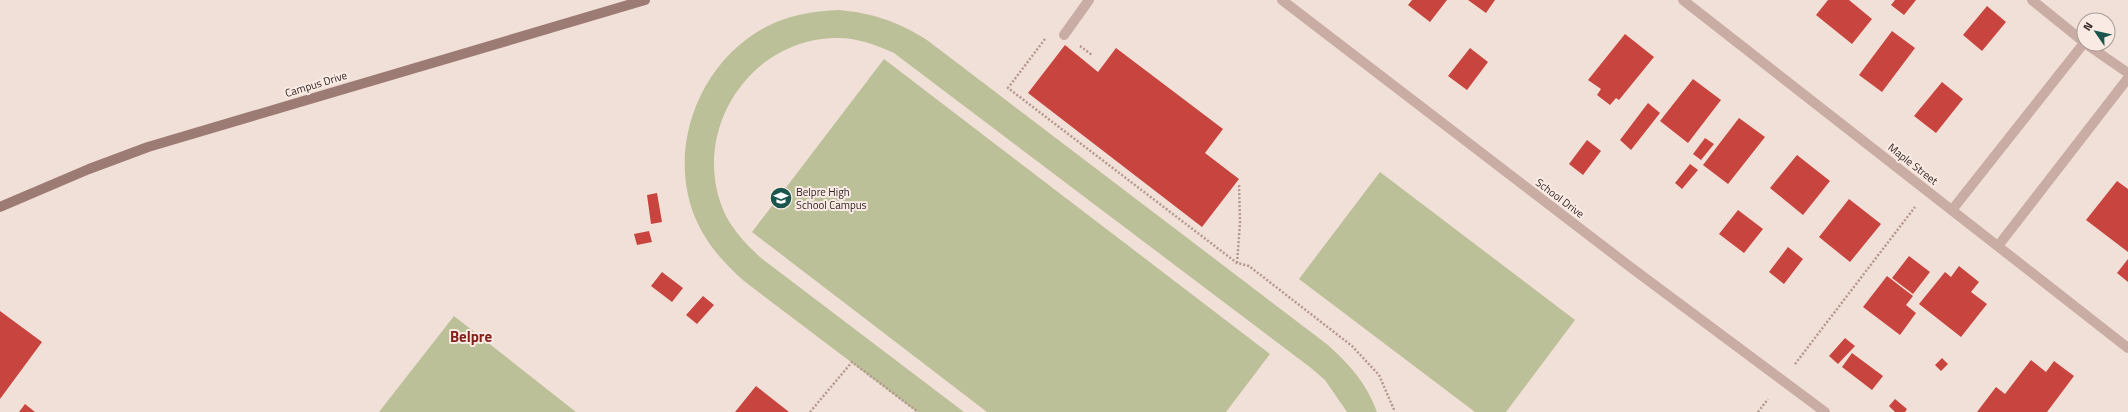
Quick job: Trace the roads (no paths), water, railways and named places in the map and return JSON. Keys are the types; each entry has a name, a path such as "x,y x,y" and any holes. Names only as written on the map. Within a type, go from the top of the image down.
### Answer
{"street":[{"name":"Campus Drive","path":"0,207 89,169 148,148 644,0"},
{"path":"1064,35 1090,0"},
{"name":"School Drive","path":"1282,0 1633,269 1825,412"},
{"name":"Maple Street","path":"1683,0 2128,348"},
{"path":"2032,0 2076,36"},
{"path":"1952,210 2078,52"},
{"path":"2098,52 2128,73"},
{"path":"1998,246 2128,78"}],"place":[{"name":"Belpre High School Campus","path":"781,198"}],"district":[{"name":"Belpre","path":"471,336"}]}
